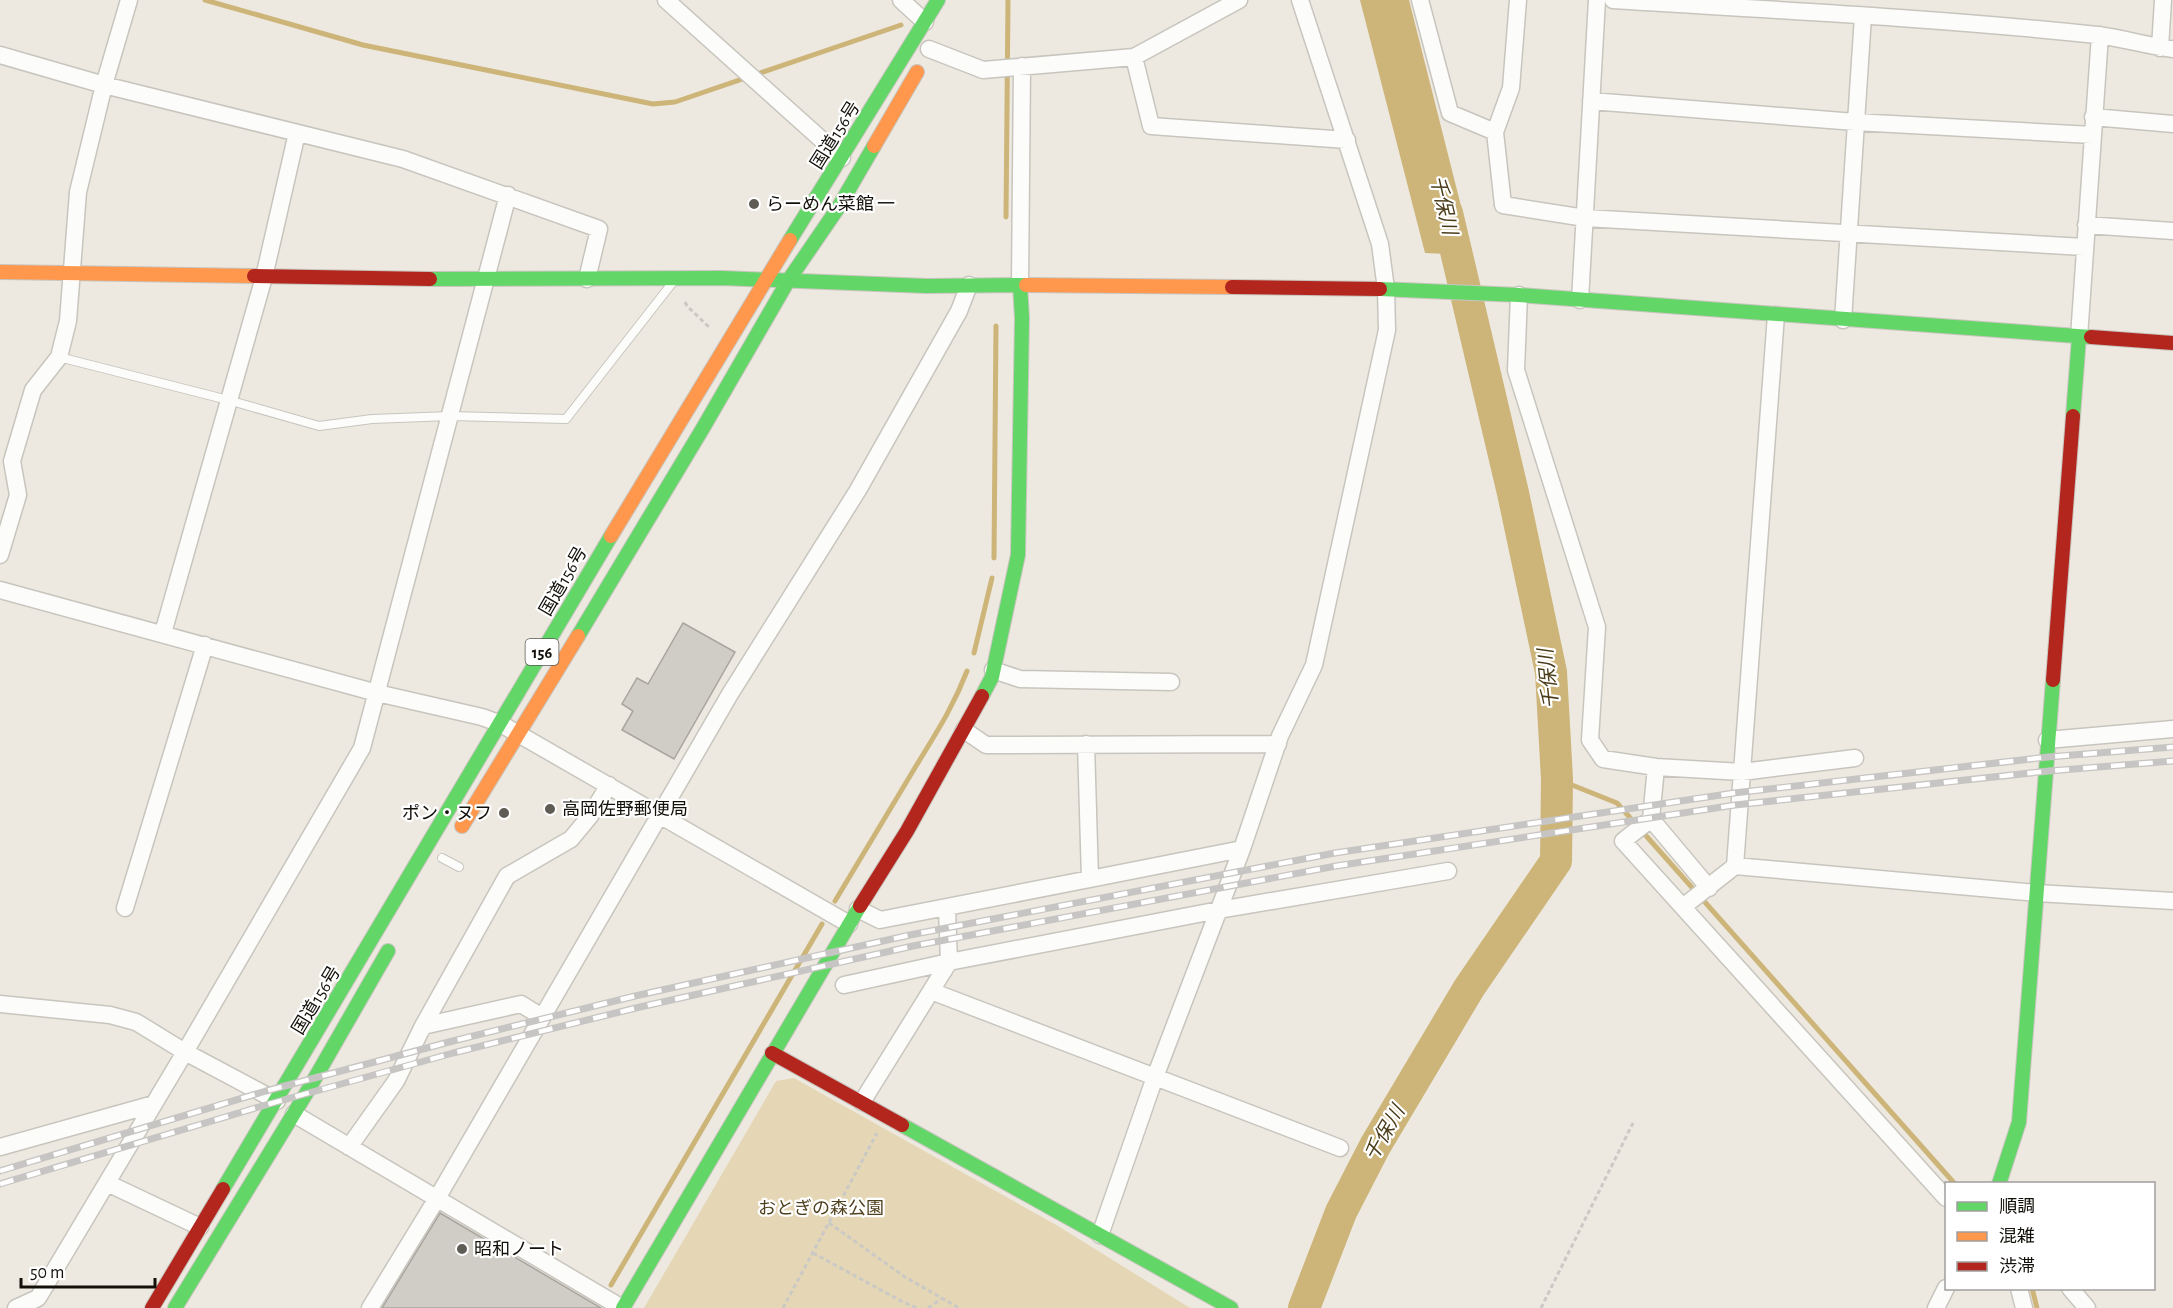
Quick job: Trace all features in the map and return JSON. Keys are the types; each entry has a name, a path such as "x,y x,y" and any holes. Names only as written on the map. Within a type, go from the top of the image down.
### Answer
{"main road":[{"name":"国道156号","path":"152,1308 501,724 683,414 938,0"},
{"name":"156","path":"445,853 519,734 788,281 838,208 933,42"},
{"path":"0,273 486,280 677,278 927,286 1386,289 1497,296 1519,295 2173,343"},
{"path":"622,1308 849,924 907,831 992,677 1018,555 1022,318 1020,285"},
{"path":"2000,1182 2019,1122 2079,337"},
{"name":"国道156号","path":"176,1308 294,1114 395,939"},
{"path":"772,1053 1230,1308"}],"street":[{"path":"0,555 18,495 12,461 33,390 60,357 68,321 78,192 104,85 129,0"},
{"path":"666,0 842,158"},
{"path":"901,0 925,22"},
{"path":"933,42 983,70 1134,57 1239,0"},
{"path":"1100,1234 1155,1077 1242,849 1278,744 1314,664 1387,330 1386,289 1380,244 1300,0"},
{"path":"1420,0 1450,113 1495,132"},
{"path":"1518,0 1511,88 1495,132 1503,205 1585,218 2084,247"},
{"path":"1580,300 1597,0"},
{"path":"1613,0 1863,15 2100,35 2166,48 2163,0"},
{"path":"1843,320 1863,15"},
{"path":"2079,337 2100,35"},
{"path":"0,55 104,85 403,159 599,229 587,279"},
{"path":"1134,57 1152,126 1347,140"},
{"path":"1020,285 1022,66"},
{"path":"1591,101 1856,122 2092,135"},
{"path":"2093,117 2173,124"},
{"path":"163,633 264,277 297,133"},
{"path":"16,1308 38,1298 362,748 508,195"},
{"path":"2086,225 2173,231"},
{"path":"370,1308 436,1200 542,1017 605,897 659,815 730,694 858,490 959,311 969,285"},
{"path":"1519,295 1516,370 1597,627 1590,740 1603,759 1656,767 1742,772 1855,759"},
{"path":"1684,906 1710,888 1735,866 1776,315"},
{"path":"0,590 377,693 482,717 501,724 849,924"},
{"path":"125,908 205,645"},
{"path":"993,670 1020,679 1171,682"},
{"path":"2048,740 2173,729"},
{"path":"964,730 986,745 1278,744"},
{"path":"1086,744 1090,879"},
{"path":"1656,767 1651,819 1710,888"},
{"path":"349,1147 396,1081 423,1026 507,876 541,860 571,839 590,816 609,785"},
{"path":"1651,819 1623,841 1945,1196"},
{"path":"858,909 880,920 946,909 1242,849"},
{"path":"1735,866 2037,893 2173,901"},
{"path":"844,985 949,962 1219,910 1448,871"},
{"path":"862,1102 949,962 946,909"},
{"path":"931,991 1340,1148"},
{"path":"0,1004 110,1015 136,1022 185,1052 277,1101"},
{"path":"423,1026 521,1004 542,1017"},
{"path":"0,1147 154,1104"},
{"path":"294,1114 622,1308"},
{"path":"107,1183 200,1227"},
{"path":"1936,1308 1946,1290"},
{"path":"2020,1290 2025,1308"},
{"path":"2072,1290 2087,1308"}],"lane":[{"path":"60,357 319,426 372,419 450,416 566,418 677,278"},
{"path":"445,853 459,867"}],"path":[{"path":"684,302 716,333"},
{"path":"783,1308 887,1116"},
{"path":"1541,1308 1633,1123"},
{"path":"829,1223 905,1277 959,1308"},
{"path":"812,1253 917,1308"},
{"path":"928,1308 942,1299"}],"green space":[{"name":"おとぎの森公園","path":"794,1078 1058,1226 1190,1308 644,1308 776,1081"}],"water":[{"path":"1360,0 1409,0 1460,202 1469,255 1425,253"}],"building":[{"path":"683,623 735,652 674,759 622,730 633,711 622,704 637,678 648,684"},
{"name":"昭和ノート","path":"440,1213 601,1308 382,1308"}],"waterway":[{"path":"205,0 363,45 653,104 675,102 901,25"},
{"path":"1006,217 1008,0"},
{"name":"千保川","path":"1304,1308 1341,1212 1375,1146 1469,988 1556,861 1557,779 1551,672 1513,493 1447,213"},
{"path":"994,558 996,326"},
{"path":"974,653 992,578"},
{"path":"835,901 942,722 967,671"},
{"path":"1557,779 1617,803 1953,1182"},
{"path":"611,1285 822,924"},
{"path":"2032,1290 2037,1308"}],"railway":[{"path":"0,1171 266,1091 449,1042 635,996 910,935 1335,853 1734,793 2048,757 2173,747"},
{"path":"0,1184 269,1104 453,1053 640,1007 913,946 1336,866 1735,805 2049,771 2173,761"}],"traffic: fast":[{"path":"790,240 938,0"},
{"path":"578,636 788,281 838,208 874,146"},
{"path":"430,279 722,278 927,286 1026,285"},
{"path":"982,696 992,677 1018,555 1022,318 1020,285"},
{"path":"1380,289 1519,295 2091,337"},
{"path":"2073,416 2079,337"},
{"path":"223,1189 611,536"},
{"path":"2000,1182 2019,1122 2053,680"},
{"path":"623,1308 860,906"},
{"path":"175,1308 307,1092 388,951"},
{"path":"902,1125 1231,1308"}],"traffic: slow":[{"path":"874,146 917,72"},
{"path":"611,536 790,240"},
{"path":"0,272 254,276"},
{"path":"1026,285 1232,287"},
{"path":"462,826 578,636"}],"traffic: jam":[{"path":"254,276 430,279"},
{"path":"1232,287 1380,289"},
{"path":"2091,337 2173,343"},
{"path":"2053,680 2073,416"},
{"path":"860,906 907,831 982,696"},
{"path":"772,1053 902,1125"},
{"path":"152,1308 223,1189"}],"place":[{"name":"らーめん菜館 一","path":"754,204"},
{"name":"高岡佐野郵便局","path":"550,809"},
{"name":"ポン・ヌフ","path":"504,813"},
{"name":"昭和ノート","path":"462,1249"}]}
